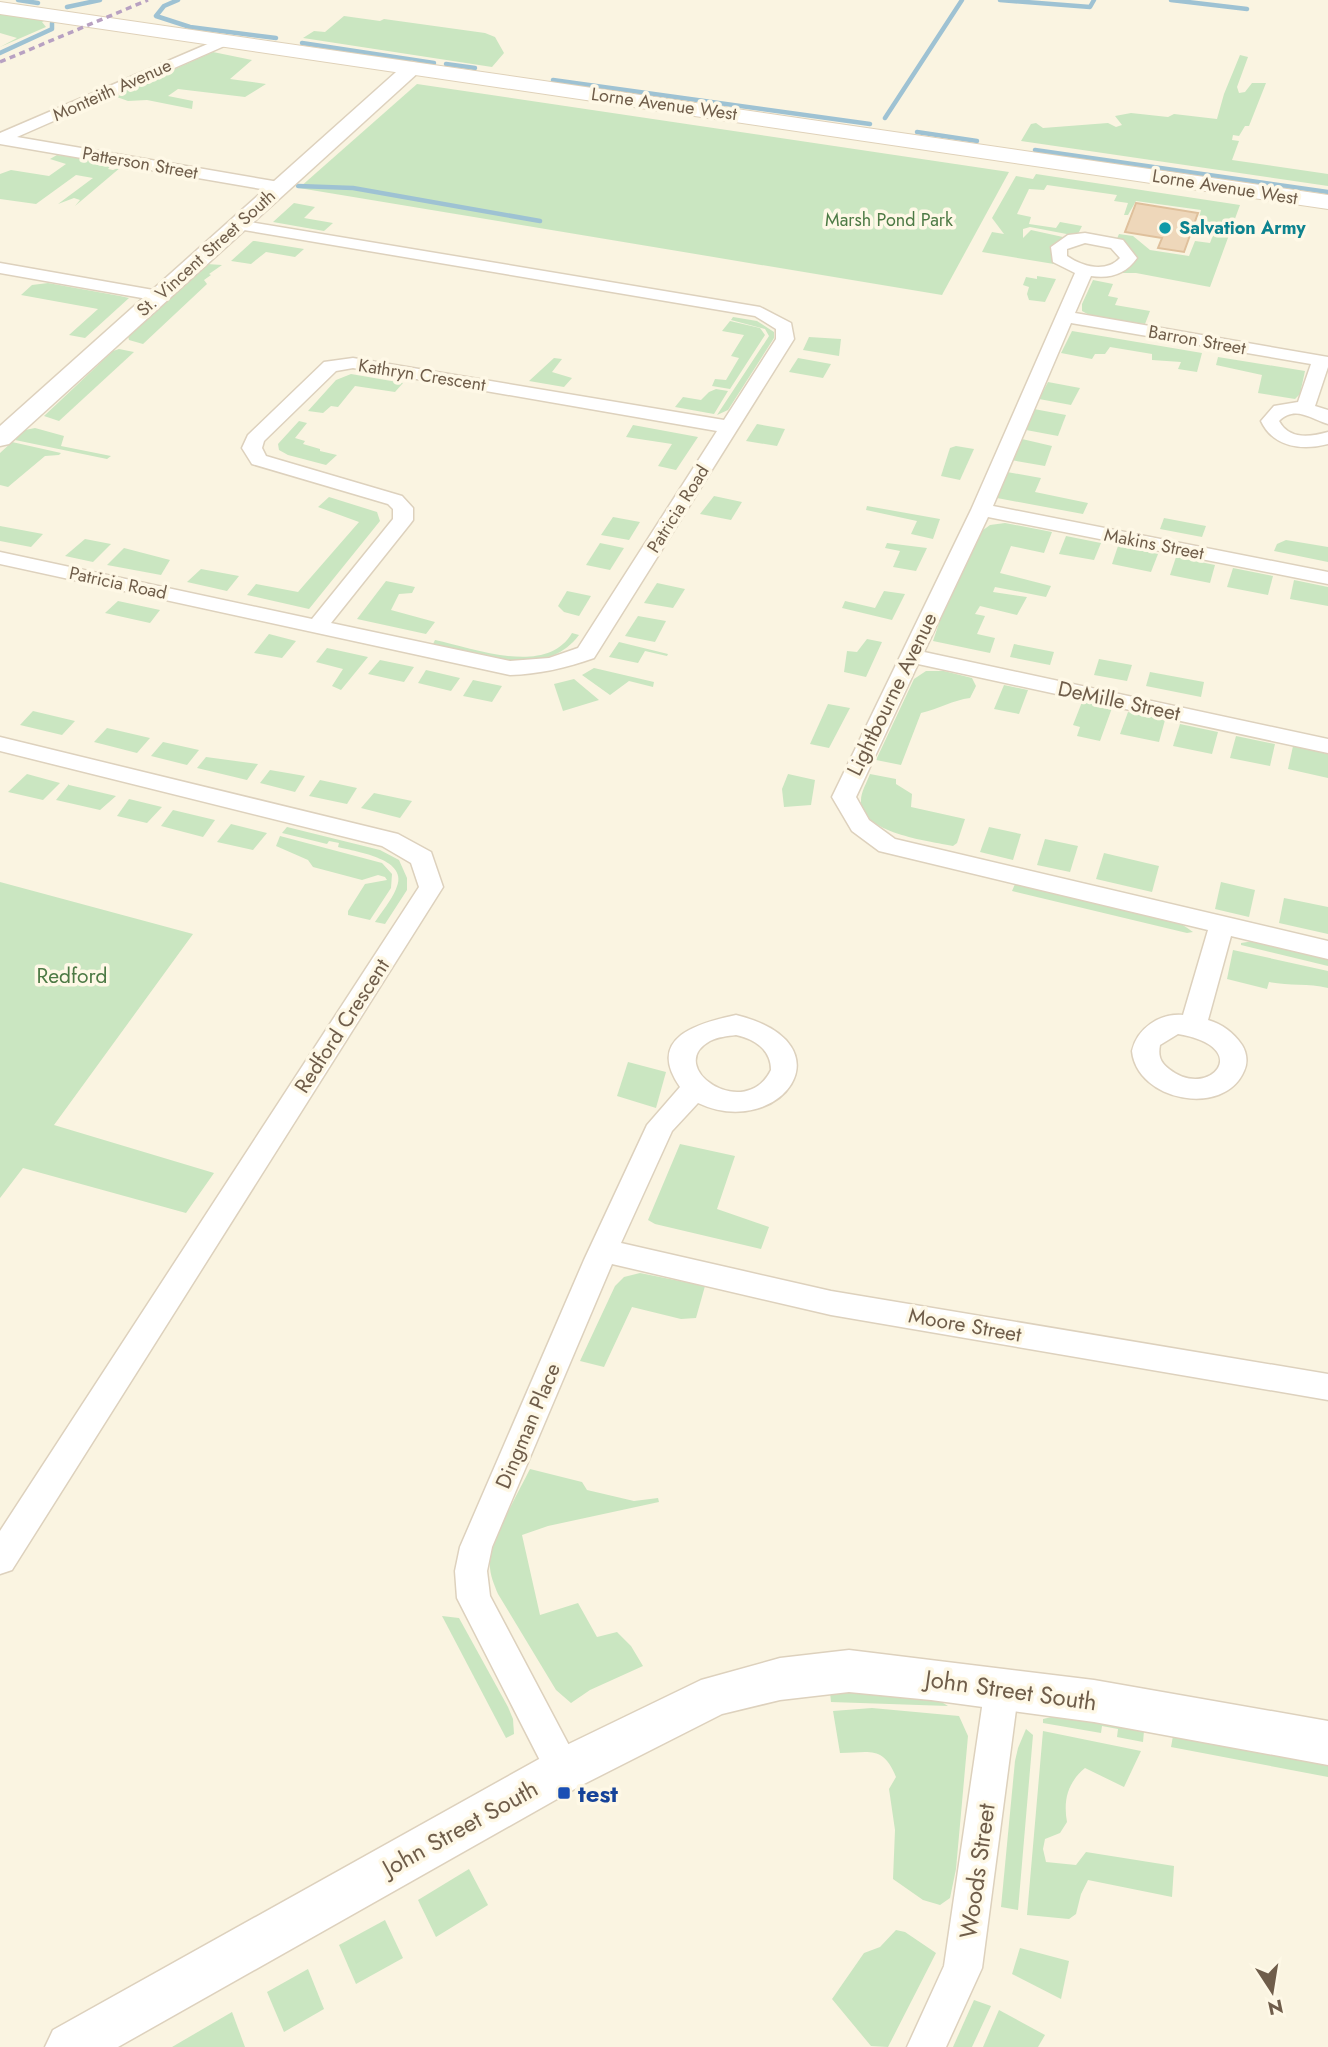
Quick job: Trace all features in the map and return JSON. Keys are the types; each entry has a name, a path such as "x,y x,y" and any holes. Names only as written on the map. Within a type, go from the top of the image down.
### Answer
{"main road":[{"name":"Lorne Avenue West","path":"0,8 1328,202"}],"street":[{"name":"Monteith Avenue","path":"0,139 224,41"},
{"name":"St. Vincent Street South","path":"0,439 412,68"},
{"name":"Patterson Street","path":"0,139 279,187"},
{"name":"Patricia Road","path":"0,558 510,668 540,668 586,653 785,339 785,327 760,312 238,225"},
{"path":"0,268 159,296"},
{"name":"Lightbourne Avenue","path":"1085,270 981,510 844,796 853,820 864,832 888,845 1328,950"},
{"name":"Barron Street","path":"1065,317 1324,361"},
{"path":"1306,409 1324,361"},
{"name":"Kathryn Crescent","path":"318,625 403,520 403,509 395,500 259,460 252,449 255,439 330,366 353,363 730,427"},
{"path":"1328,418 1306,409 1283,409 1272,416 1271,426 1277,433 1294,440 1314,442 1328,438"},
{"name":"Makins Street","path":"981,510 1328,578"},
{"name":"DeMille Street","path":"910,656 1328,746"},
{"name":"Redford Crescent","path":"0,744 390,839 422,858 432,887 0,1559"},
{"path":"1193,1024 1222,925"},
{"name":"Dingman Place","path":"564,1770 477,1604 471,1572 476,1547 661,1125 694,1089"},
{"name":"Moore Street","path":"604,1251 831,1303 1328,1387"},
{"name":"John Street South","path":"70,2047 564,1770 716,1695 780,1679 849,1671 1002,1687 1328,1743"},
{"name":"Woods Street","path":"926,2047 963,1968 1002,1687"}],"green space":[{"path":"0,13 46,20 42,22 46,27 0,47 17,38 0,33"},
{"path":"344,16 485,33 495,37 504,53 492,67 303,38 314,31 325,32"},
{"path":"213,52 252,60 230,79 266,84 245,97 178,89 168,96 193,101 192,109 147,100 128,101 114,96"},
{"path":"1240,55 1248,57 1237,87 1239,93 1245,92 1252,83 1266,83 1249,126 1245,126 1239,136 1233,135 1232,140 1239,141 1232,160 1328,174 1328,186 1021,141 1031,124 1036,123 1043,128 1108,123 1116,127 1122,125 1115,116 1131,113 1217,119"},
{"name":"Marsh Pond Park","path":"417,84 1009,172 942,295 299,188"},
{"path":"57,155 113,163 108,169 113,170 121,167 75,206 80,200 74,198 58,204 93,178 76,175 36,204 0,199 0,174 11,170 49,176 66,164 50,159"},
{"path":"1036,174 1240,205 1210,287 1136,273 1110,273 1128,266 1116,241 1119,234 1133,236 1150,250 1189,256 1195,241 1210,243 1215,230 1197,226 1201,210 1136,201 1128,215 1124,215 1128,203 1114,201 1117,195 1047,185 1044,190 1029,189 1017,214 1031,217 1029,224 1056,228 1060,222 1082,226 1077,236 1030,227 1023,229 1023,238 1031,230 1063,237 1053,251 1060,265 982,252 992,232 1004,234 992,218 1016,176 1033,179"},
{"path":"294,203 315,207 304,218 333,223 324,231 273,222"},
{"path":"253,241 304,249 295,257 266,252 251,264 231,261"},
{"path":"207,264 222,265 204,280 207,284 143,344 129,340 128,336"},
{"path":"1037,276 1056,279 1045,302 1029,300 1029,287 1023,285 1026,277 1037,279"},
{"path":"1093,280 1113,284 1108,296 1118,298 1115,305 1150,311 1145,324 1091,316 1082,311 1082,304"},
{"path":"48,283 129,298 85,338 69,335 98,309 21,295 32,285"},
{"path":"733,317 757,321 774,332 774,338 728,410 717,415 769,336 765,329 731,320"},
{"path":"730,321 760,328 765,335 730,389 712,386 715,379 726,380 739,358 731,356 744,335 722,331"},
{"path":"1072,331 1202,353 1197,372 1178,369 1181,362 1152,360 1152,354 1110,347 1105,354 1095,354 1092,359 1061,353"},
{"path":"809,337 841,339 839,356 803,350"},
{"path":"119,349 134,352 59,421 44,416 113,351"},
{"path":"1218,357 1305,371 1300,394 1295,399 1258,393 1262,375 1216,365"},
{"path":"554,358 562,359 552,372 572,378 564,387 529,381"},
{"path":"798,358 831,364 823,378 789,372"},
{"path":"351,374 403,383 395,392 355,386 338,407 331,406 323,413 308,411 336,380"},
{"path":"1048,382 1080,388 1071,405 1039,399"},
{"path":"716,389 728,391 714,414 675,407 683,397 701,400"},
{"path":"1034,409 1066,415 1058,436 1026,430"},
{"path":"299,421 307,423 295,438 320,451 337,455 326,465 279,450 278,444"},
{"path":"757,424 785,429 777,446 746,441"},
{"path":"633,425 698,437 676,470 658,466 672,444 626,437"},
{"path":"35,428 64,436 61,446 111,456 107,459 15,440 25,430"},
{"path":"1022,439 1052,446 1045,466 1011,460"},
{"path":"12,442 61,453 45,456 8,487 0,485 0,453"},
{"path":"956,446 974,449 960,480 941,476 950,448"},
{"path":"1007,472 1041,478 1035,492 1088,503 1083,514 997,498"},
{"path":"714,496 742,502 731,520 700,514"},
{"path":"329,497 377,512 380,521 309,609 247,595 256,584 298,592 359,522 318,507"},
{"path":"867,506 940,519 933,539 911,534 917,521 866,510"},
{"path":"613,517 640,522 629,540 601,535"},
{"path":"1164,518 1206,526 1202,537 1160,529"},
{"path":"1005,523 1052,532 1044,553 1011,546 1000,573 1051,586 1046,597 995,587 993,592 1027,597 1017,615 980,606 975,614 985,616 977,634 995,638 990,653 933,641 942,614 979,533 990,525"},
{"path":"0,526 43,534 31,547 0,541"},
{"path":"1066,536 1101,543 1094,560 1059,554"},
{"path":"85,539 111,544 93,562 65,556"},
{"path":"1286,540 1328,547 1328,562 1274,551 1277,544"},
{"path":"600,543 624,548 610,570 586,565"},
{"path":"887,543 927,548 916,571 893,567 900,551 885,548"},
{"path":"1118,546 1158,554 1151,572 1112,564"},
{"path":"124,548 170,560 161,575 107,565"},
{"path":"1176,557 1215,565 1210,583 1170,575"},
{"path":"1233,568 1273,576 1268,595 1227,587"},
{"path":"201,569 239,576 227,591 187,582"},
{"path":"1294,580 1328,587 1328,606 1290,599"},
{"path":"386,581 415,587 412,593 399,594 391,610 435,622 426,634 357,619"},
{"path":"657,583 685,589 673,608 644,603"},
{"path":"567,591 591,596 579,616 564,612 558,606"},
{"path":"884,591 905,594 892,620 842,608 845,601 875,608"},
{"path":"118,601 160,610 150,623 105,613"},
{"path":"638,616 666,621 655,642 625,636"},
{"path":"572,633 579,635 565,649 548,657 530,660 490,657 433,644 435,640 489,653 528,657 545,654 560,646"},
{"path":"269,634 296,641 282,658 254,653"},
{"path":"867,639 882,642 866,677 844,672 847,651 857,652"},
{"path":"619,642 668,654 667,656 645,651 638,663 609,657"},
{"path":"1014,644 1054,652 1050,665 1010,657"},
{"path":"327,648 368,657 341,690 332,686 343,669 316,662"},
{"path":"1099,659 1132,665 1127,681 1094,675"},
{"path":"380,660 414,667 404,682 368,674"},
{"path":"594,668 654,682 653,687 629,681 610,695 582,675"},
{"path":"426,670 460,678 451,691 418,683"},
{"path":"926,671 944,671 972,678 976,686 970,698 921,713 901,765 876,760 914,679"},
{"path":"1150,672 1204,682 1201,697 1146,686"},
{"path":"574,679 599,700 563,711 554,684"},
{"path":"473,680 502,686 492,702 463,696"},
{"path":"1004,685 1028,690 1019,714 994,709"},
{"path":"1082,702 1112,708 1100,741 1077,736 1080,727 1073,725"},
{"path":"828,704 850,708 829,748 810,744"},
{"path":"33,711 75,721 62,735 20,725"},
{"path":"1128,712 1165,720 1159,742 1120,734"},
{"path":"1180,724 1218,732 1212,754 1173,746"},
{"path":"107,728 150,738 137,753 94,742"},
{"path":"1236,736 1275,744 1270,766 1230,758"},
{"path":"163,742 199,750 187,765 151,756"},
{"path":"1293,746 1328,754 1328,778 1288,769"},
{"path":"206,757 258,764 247,780 197,768"},
{"path":"270,770 305,776 295,792 260,783"},
{"path":"27,774 60,783 43,800 8,792"},
{"path":"788,774 815,780 811,805 784,807 782,789"},
{"path":"870,774 896,779 896,784 912,794 911,807 965,819 957,843 953,846 897,834 871,820 863,811 861,800"},
{"path":"320,780 357,788 347,804 309,796"},
{"path":"69,784 116,796 100,810 56,800"},
{"path":"374,793 412,801 400,818 361,808"},
{"path":"129,799 162,807 147,823 117,816"},
{"path":"173,810 215,820 203,837 161,826"},
{"path":"231,824 267,833 253,850 217,842"},
{"path":"287,827 380,850 399,860 407,878 407,890 385,924 375,922 396,889 399,879 396,870 380,859 338,847 339,843 329,841 327,844 282,833"},
{"path":"989,827 1021,834 1013,860 980,852"},
{"path":"280,836 382,863 392,874 391,888 370,920 348,915 348,911 365,884 387,880 385,877 378,875 362,880 313,867 308,860 276,846"},
{"path":"1045,839 1078,846 1070,872 1037,865"},
{"path":"1104,853 1159,866 1152,892 1096,879"},
{"name":"Redford","path":"0,882 193,934 54,1125 214,1173 186,1213 23,1168 0,1198"},
{"path":"1221,882 1255,890 1249,917 1215,909"},
{"path":"1015,884 1167,919 1180,923 1193,932 1187,933 1012,891"},
{"path":"1284,898 1328,907 1328,934 1279,923"},
{"path":"1254,941 1328,959 1328,966 1241,945"},
{"path":"1233,950 1328,971 1328,988 1269,982 1267,989 1227,979"},
{"path":"628,1062 666,1072 656,1108 617,1096"},
{"path":"680,1144 735,1156 717,1209 769,1227 761,1249 655,1224 648,1220"},
{"path":"640,1273 705,1286 696,1318 681,1319 632,1307 604,1367 580,1361 615,1286 624,1277"},
{"path":"530,1469 582,1482 587,1490 634,1501 658,1498 659,1502 548,1526 522,1535 540,1615 578,1603 597,1637 617,1632 631,1646 643,1666 590,1690 571,1703 556,1690 498,1594 490,1570 495,1541"},
{"path":"442,1616 459,1618 508,1707 513,1719 514,1734 506,1738"},
{"path":"862,1688 930,1695 948,1706 831,1702 830,1692"},
{"path":"872,1708 959,1716 968,1736 956,1869 950,1898 940,1905 923,1900 893,1879 895,1830 889,1789 896,1777 891,1767 880,1755 874,1753 840,1753 833,1711"},
{"path":"1056,1716 1144,1731 1143,1742 1117,1737 1118,1729 1102,1726 1101,1733 1043,1723 1043,1719"},
{"path":"1026,1729 1033,1735 1018,1910 1001,1907 1015,1761"},
{"path":"1043,1731 1141,1751 1124,1787 1085,1768 1079,1773 1068,1792 1067,1822 1060,1833 1045,1839 1043,1849 1046,1862 1076,1865 1086,1852 1174,1866 1172,1897 1088,1880 1076,1914 1069,1919 1027,1915"},
{"path":"1173,1736 1328,1766 1328,1777 1171,1747"},
{"path":"469,1869 488,1905 436,1937 418,1900"},
{"path":"385,1920 403,1958 356,1984 339,1945"},
{"path":"896,1930 905,1932 936,1953 888,2047 871,2046 832,1999 864,1953 880,1947"},
{"path":"1020,1948 1069,1961 1061,1999 1012,1974"},
{"path":"308,1969 324,2009 284,2032 267,1992"},
{"path":"974,2000 991,2006 972,2047 953,2047"},
{"path":"999,2010 1045,2035 1038,2047 983,2047"},
{"path":"232,2012 245,2047 172,2047"}],"building":[{"name":"Salvation Army","path":"1136,203 1198,213 1184,252 1158,248 1162,238 1125,232"}],"waterway":[{"path":"18,0 38,3"},
{"path":"67,7 100,0"},
{"path":"178,0 164,6 156,16 190,27 276,38"},
{"path":"885,118 962,0"},
{"path":"1000,0 1090,7 1094,0"},
{"path":"1171,0 1247,9"},
{"path":"0,53 52,29 52,23"},
{"path":"302,43 434,63"},
{"path":"446,64 475,68"},
{"path":"553,80 870,124"},
{"path":"917,132 977,141"},
{"path":"1035,150 1328,192"},
{"path":"298,186 353,188 540,221"}],"railway":[{"path":"0,62 148,0"}],"place":[{"name":"Salvation Army","path":"1165,228"},
{"name":"test","path":"564,1793"}]}
